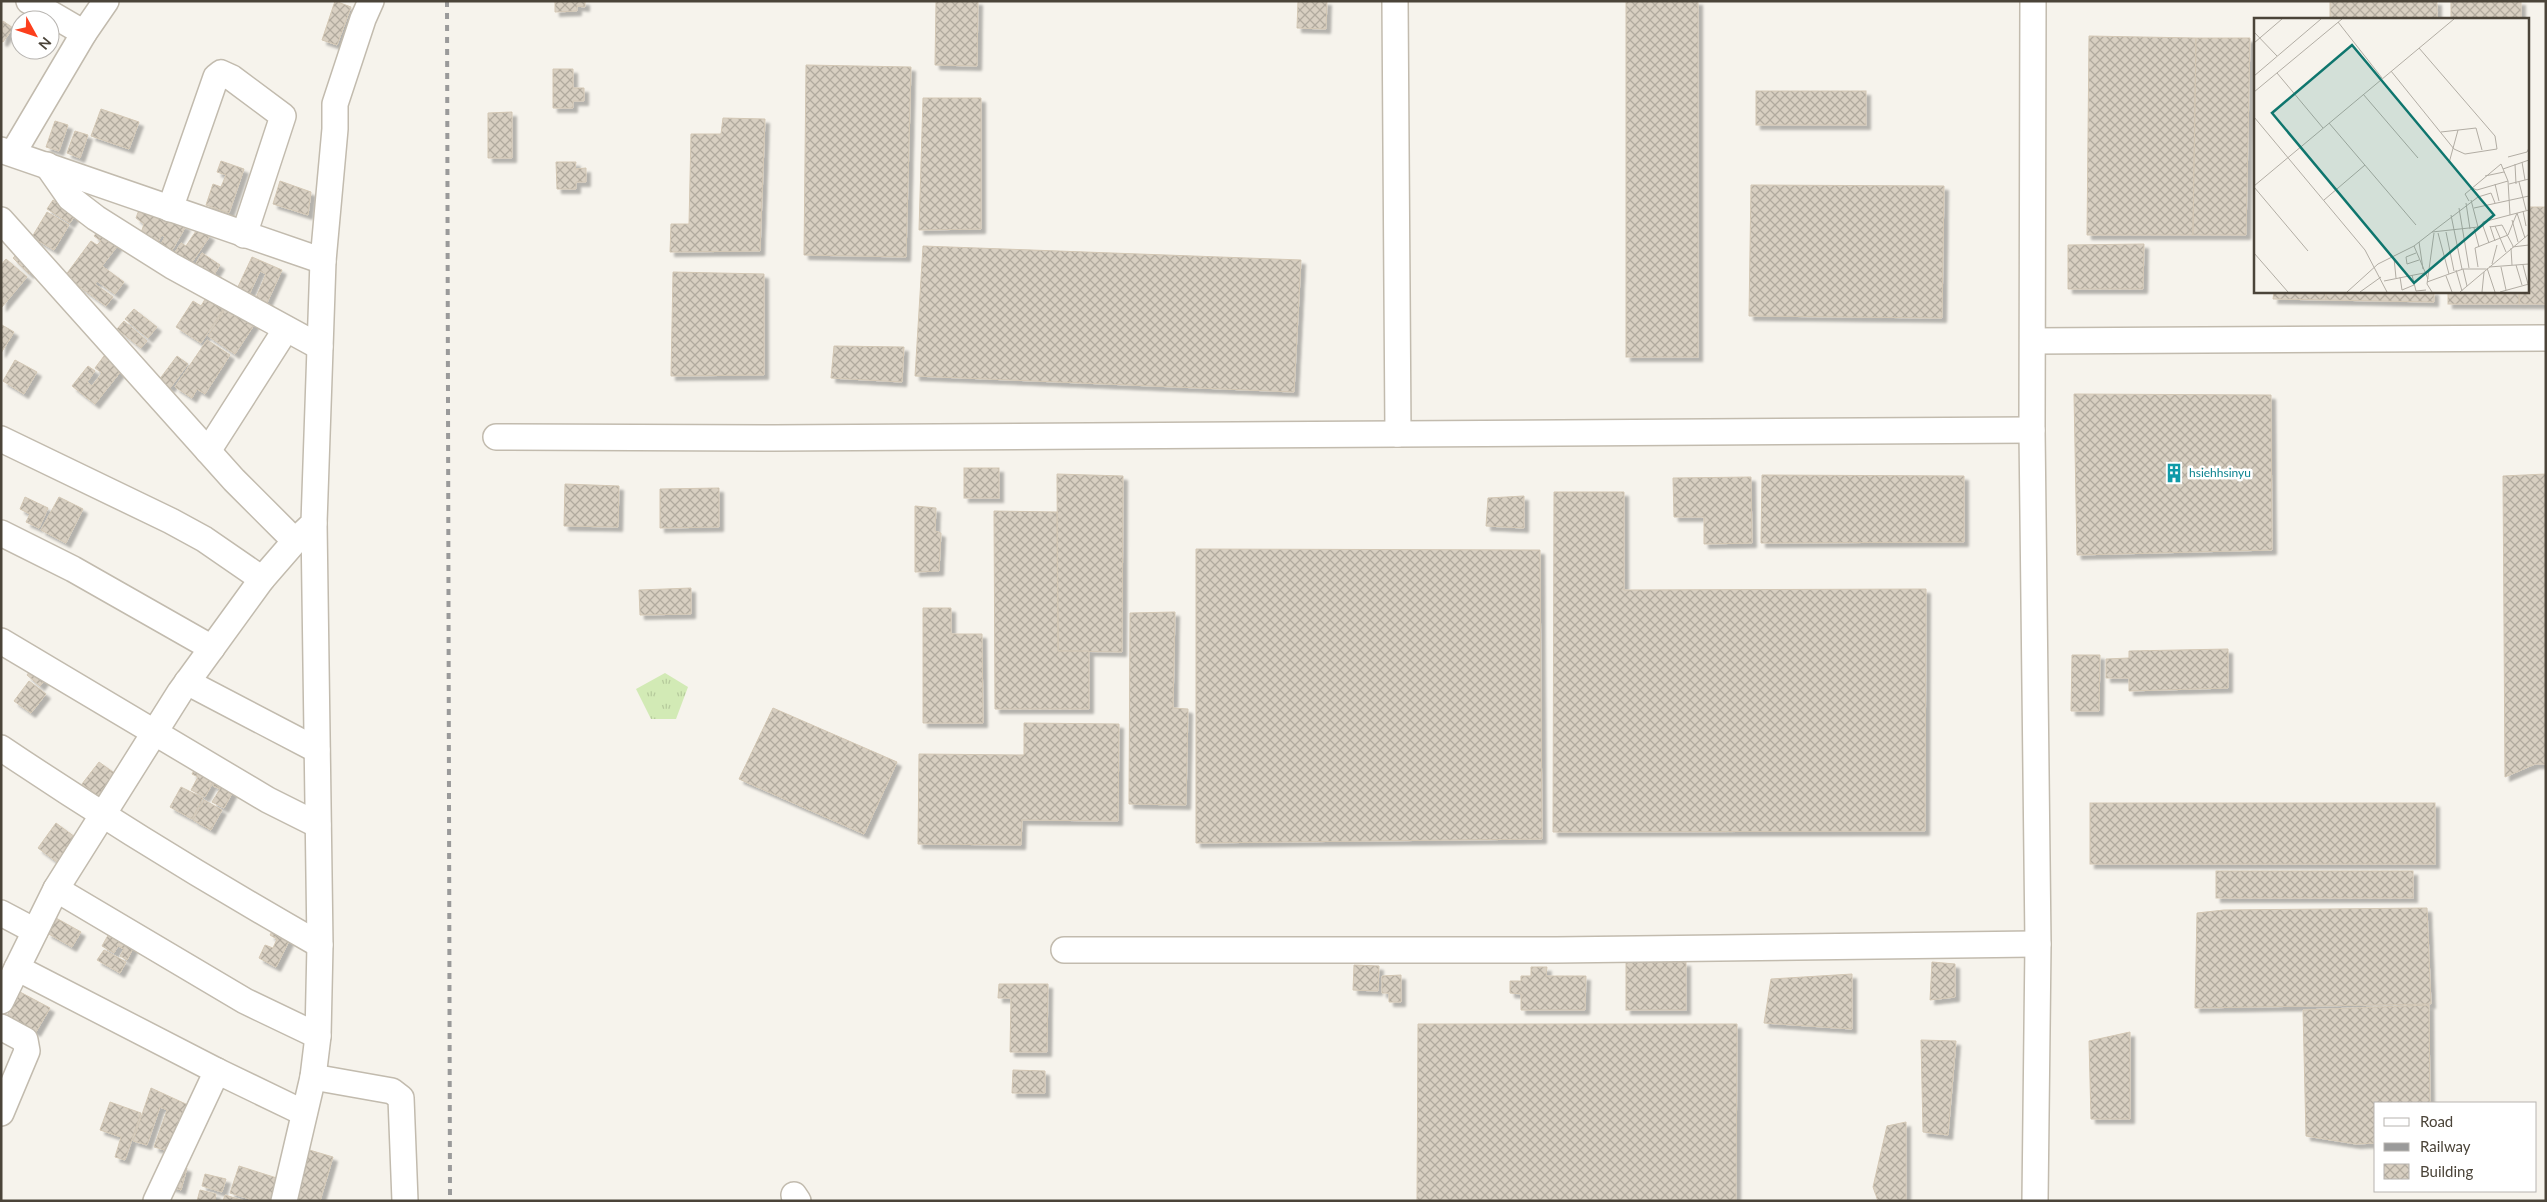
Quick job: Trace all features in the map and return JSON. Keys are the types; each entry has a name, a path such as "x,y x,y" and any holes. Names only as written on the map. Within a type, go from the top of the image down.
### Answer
{"street":[{"path":"28,1 84,33"},
{"path":"106,1 7,151 322,261"},
{"path":"1395,1 1398,434"},
{"path":"2034,1 2032,430 2038,944 2036,1201"},
{"path":"284,1201 313,1077 318,1036 320,945 314,524 322,261 335,129 335,104 368,2"},
{"path":"170,209 216,77 221,73 232,78 283,116 244,235"},
{"path":"46,165 70,198 96,218 172,266 320,347"},
{"path":"1,220 208,451 295,541"},
{"path":"208,451 286,328"},
{"path":"2032,341 2546,338"},
{"path":"496,437 2032,430"},
{"path":"1,439 171,521 204,539 262,579"},
{"path":"1,1001 56,889 187,682 262,579 295,541 314,524"},
{"path":"1,533 73,569 212,648"},
{"path":"1,641 268,800 318,825"},
{"path":"187,682 317,750"},
{"path":"1,748 102,815 214,885 320,945"},
{"path":"56,889 245,1001 318,1036"},
{"path":"1,913 35,931"},
{"path":"1064,950 1556,950 2038,944"},
{"path":"17,968 217,1071 304,1113"},
{"path":"1,1027 24,1040 27,1051 1,1113"},
{"path":"156,1201 217,1071"},
{"path":"313,1077 392,1091 402,1098 405,1201"}],"green space":[{"path":"665,673 688,687 676,719 651,719 636,689"}],"building":[{"path":"335,1 351,7 337,45 322,40"},
{"path":"555,1 585,1 585,7 577,6 577,11 555,12"},
{"path":"936,1 978,1 977,66 935,65"},
{"path":"1298,1 1327,1 1326,29 1297,28"},
{"path":"1626,1 1698,1 1698,357 1626,357"},
{"path":"2330,1 2437,1 2437,18 2330,18"},
{"path":"2451,1 2521,1 2521,18 2451,18"},
{"path":"3,21 10,26 10,32 3,42 1,41"},
{"path":"2089,36 2196,38 2193,235 2087,235"},
{"path":"2196,38 2250,38 2246,235 2193,235"},
{"path":"806,65 911,67 906,257 804,255"},
{"path":"553,69 573,69 573,88 584,88 584,101 573,101 573,108 553,108"},
{"path":"1756,91 1866,91 1866,125 1756,125"},
{"path":"923,98 981,98 981,229 919,230"},
{"path":"101,109 139,122 129,149 91,136"},
{"path":"512,112 512,158 488,158 488,113"},
{"path":"723,118 765,119 760,251 670,252 671,224 689,224 691,134 721,134"},
{"path":"55,121 68,125 59,151 46,147"},
{"path":"75,131 88,135 80,158 67,153"},
{"path":"221,161 244,169 229,213 206,205 213,184 221,187 226,175 217,172"},
{"path":"556,162 576,162 575,169 586,168 586,182 576,182 576,189 557,189"},
{"path":"280,181 311,192 308,215 273,204"},
{"path":"1751,185 1944,186 1942,318 1749,316"},
{"path":"53,200 76,214 70,223 47,209"},
{"path":"140,207 186,226 171,252 160,246 165,237 162,235 156,245 140,236 144,224 136,218"},
{"path":"2530,207 2546,207 2546,304 2519,304 2519,292 2530,292"},
{"path":"47,212 69,225 54,250 32,237"},
{"path":"198,228 210,236 190,265 174,254 181,243 186,246"},
{"path":"99,230 119,244 102,266 124,282 115,294 97,281 95,284 113,297 106,306 65,276 91,241 97,245 101,241 94,236"},
{"path":"2144,244 2143,289 2068,289 2068,245"},
{"path":"923,246 1301,260 1294,392 915,376"},
{"path":"20,251 36,266 29,274 13,258"},
{"path":"202,253 220,265 212,278 194,267"},
{"path":"252,257 282,270 266,305 255,300 266,274 260,271 248,297 236,291"},
{"path":"6,259 27,277 2,307 1,265"},
{"path":"673,272 764,274 764,375 671,376"},
{"path":"2274,292 2326,292 2326,300 2273,299"},
{"path":"2326,292 2434,292 2434,302 2326,300"},
{"path":"2448,292 2519,292 2519,304 2448,304"},
{"path":"207,296 225,307 201,343 176,327 193,301 201,306"},
{"path":"228,304 256,322 235,354 208,336"},
{"path":"134,309 157,327 148,338 125,319"},
{"path":"124,321 147,341 141,348 117,329"},
{"path":"1,326 14,332 1,353"},
{"path":"207,340 230,355 205,394 197,389 192,398 175,387"},
{"path":"834,346 904,347 902,382 831,378"},
{"path":"107,352 125,366 95,404 72,386 88,366 95,371 87,382 92,386 102,373 95,368"},
{"path":"177,356 188,364 170,388 159,380"},
{"path":"15,360 37,372 24,394 3,381"},
{"name":"hsiehhsinyu","path":"2074,394 2271,395 2272,550 2077,555"},
{"path":"964,468 999,468 999,498 964,498"},
{"path":"1057,474 1123,476 1122,652 1058,651"},
{"path":"2546,474 2546,764 2535,764 2505,777 2503,476"},
{"path":"1762,475 1964,476 1964,542 1761,543"},
{"path":"1751,477 1752,543 1704,544 1704,517 1674,517 1673,478"},
{"path":"565,484 619,486 618,527 564,526"},
{"path":"719,488 719,527 660,528 660,489"},
{"path":"1554,492 1624,492 1624,590 1926,589 1925,831 1553,832"},
{"path":"1524,496 1524,528 1486,526 1488,498"},
{"path":"25,497 48,508 39,528 26,522 30,514 20,509"},
{"path":"59,497 83,509 66,543 41,530"},
{"path":"915,506 936,508 935,531 941,533 939,571 915,572"},
{"path":"994,511 1057,512 1058,651 1089,651 1089,709 995,709"},
{"path":"1196,549 1540,550 1542,839 1196,843"},
{"path":"691,588 691,614 640,615 639,590"},
{"path":"923,608 951,608 951,634 982,634 983,723 923,723"},
{"path":"1175,612 1173,708 1188,709 1186,805 1129,804 1130,613"},
{"path":"2228,649 2228,688 2129,691 2129,678 2106,678 2106,659 2129,658 2129,651"},
{"path":"2072,655 2100,655 2099,711 2071,711"},
{"path":"35,664 49,674 40,686 27,675"},
{"path":"29,681 46,694 31,713 14,701"},
{"path":"773,708 897,762 864,834 739,779"},
{"path":"1024,723 1119,724 1118,821 1022,820 1021,845 918,844 919,754 1024,755"},
{"path":"99,762 120,777 104,800 82,784"},
{"path":"198,763 218,773 205,797 191,790 198,777 192,774"},
{"path":"219,775 237,784 224,808 212,802 220,789 213,786"},
{"path":"181,787 203,798 192,819 170,807"},
{"path":"204,800 222,810 211,830 193,820"},
{"path":"2090,803 2435,803 2435,864 2090,864"},
{"path":"56,823 79,840 61,865 38,848"},
{"path":"2216,871 2413,871 2413,898 2216,898"},
{"path":"2427,908 2431,1004 2195,1008 2197,913 2224,910"},
{"path":"56,918 81,932 72,947 47,933"},
{"path":"274,928 291,937 276,967 259,958 265,945 273,948 277,939 270,935"},
{"path":"111,930 136,943 127,960 120,956 124,949 118,946 114,953 102,946"},
{"path":"104,950 126,962 120,973 97,960"},
{"path":"1626,962 1686,962 1686,1010 1626,1010"},
{"path":"1932,962 1955,964 1955,997 1930,1000"},
{"path":"1354,965 1379,966 1378,991 1353,990"},
{"path":"1531,967 1547,967 1546,976 1586,976 1585,1010 1521,1010 1521,994 1510,993 1510,981 1521,981 1521,976 1531,976"},
{"path":"1852,974 1852,1029 1764,1023 1771,979"},
{"path":"1401,975 1401,1002 1389,1002 1389,993 1382,993 1382,976"},
{"path":"999,984 1048,984 1047,1052 1010,1052 1011,998 998,998"},
{"path":"20,992 50,1008 36,1032 7,1016"},
{"path":"2429,1005 2430,1102 2374,1102 2374,1143 2356,1144 2306,1136 2303,1010"},
{"path":"1418,1024 1737,1024 1736,1201 1417,1201"},
{"path":"2130,1032 2130,1119 2091,1119 2089,1041"},
{"path":"1921,1040 1956,1041 1948,1135 1923,1132"},
{"path":"1013,1070 1045,1071 1045,1093 1012,1093"},
{"path":"151,1088 188,1105 165,1150 154,1147 167,1110 160,1107 147,1145 133,1141"},
{"path":"110,1102 141,1113 125,1160 115,1157 121,1137 100,1130"},
{"path":"1906,1122 1906,1201 1878,1201 1873,1187 1887,1126"},
{"path":"306,1149 333,1157 320,1201 290,1201"},
{"path":"175,1164 187,1168 181,1190 169,1186"},
{"path":"239,1166 283,1180 276,1201 256,1201 230,1193"},
{"path":"205,1174 226,1179 222,1192 202,1186"},
{"path":"200,1190 216,1194 215,1201 197,1201"},
{"path":"225,1195 245,1201 223,1201"}],"railway":[{"path":"447,1 450,1201"}],"place":[{"name":"hsiehhsinyu","path":"2174,473"}]}
